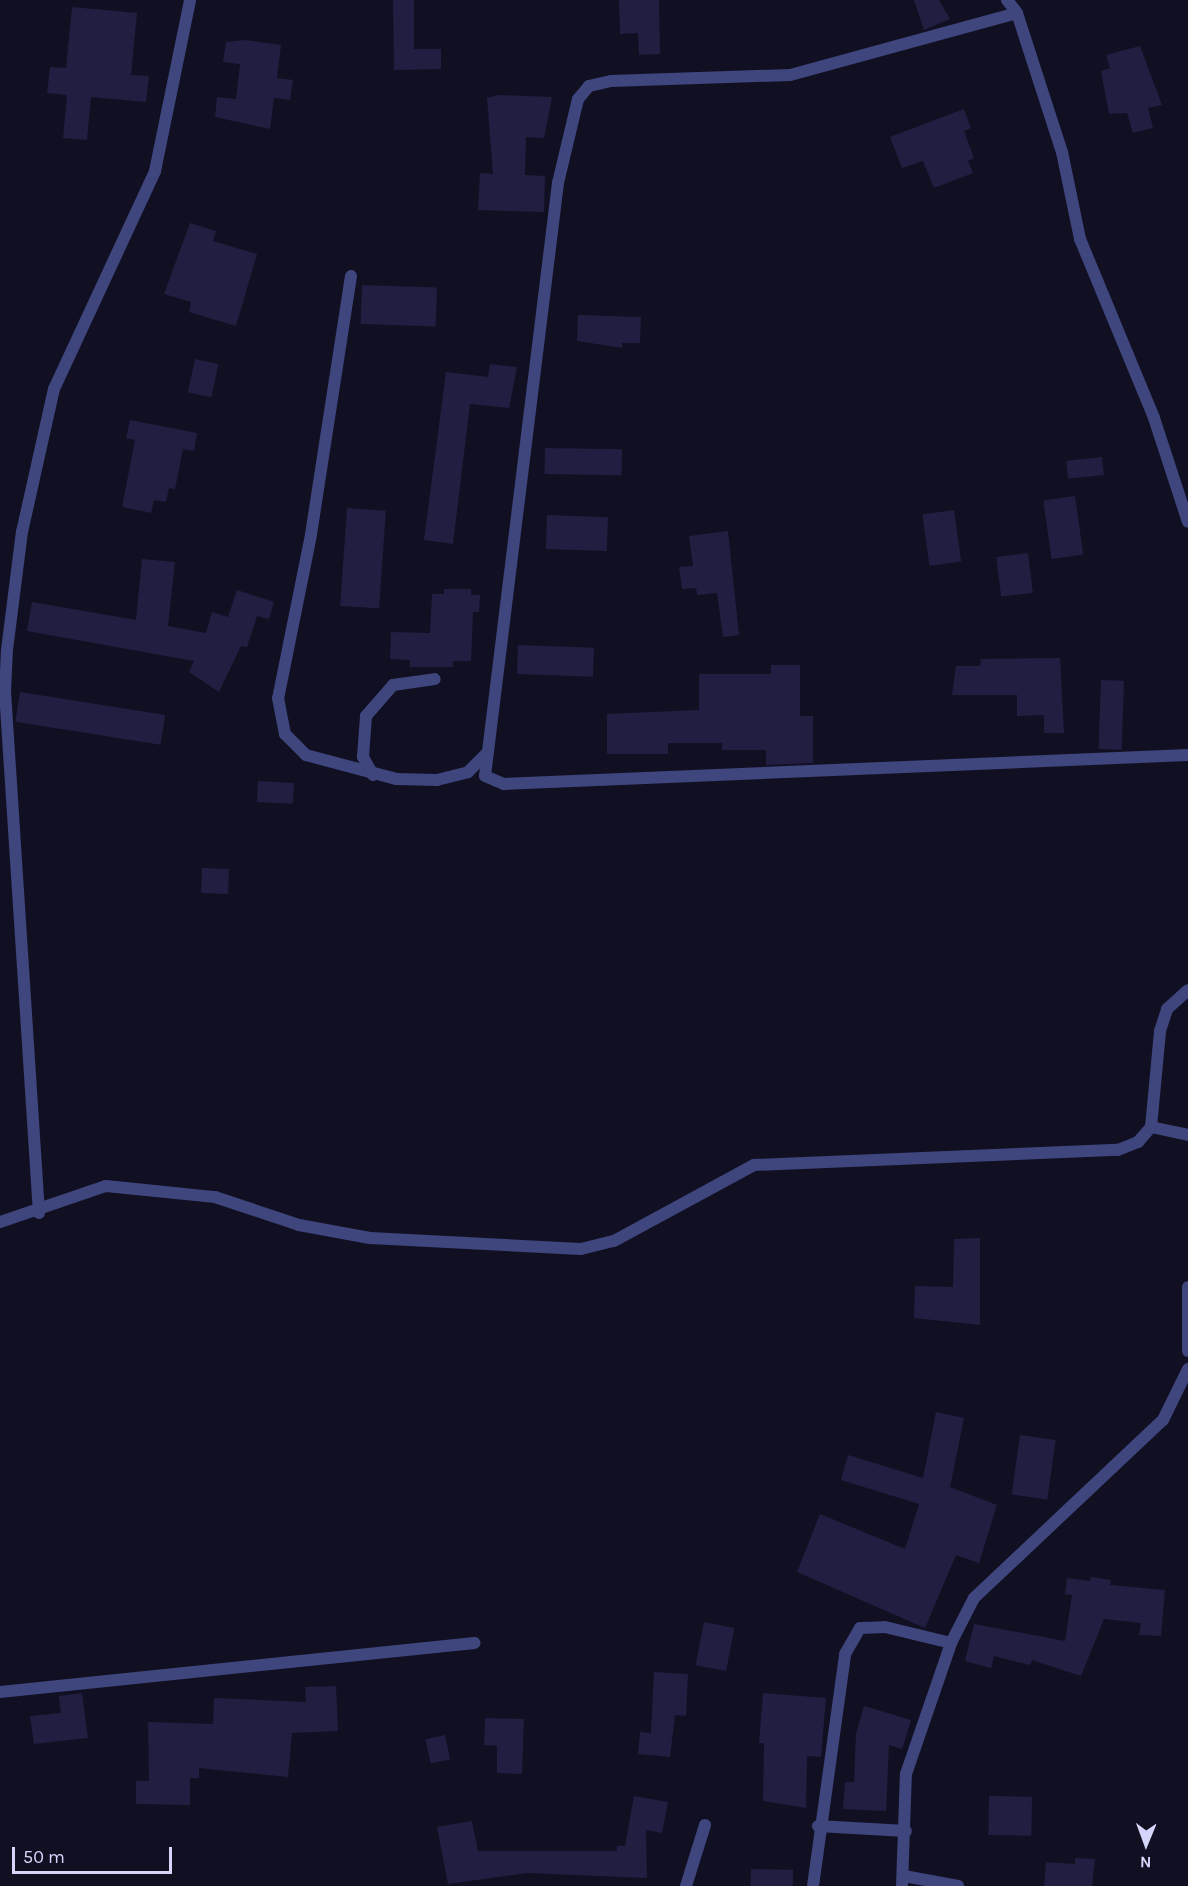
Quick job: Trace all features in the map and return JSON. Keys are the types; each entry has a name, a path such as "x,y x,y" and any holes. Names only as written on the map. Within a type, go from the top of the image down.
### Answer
{"street":[{"path":"39,1213 5,692 17,567 54,389 155,171 190,0"},
{"path":"1007,0 1017,13 1062,152 1080,239 1154,418 1188,522"},
{"path":"1017,13 790,75 611,81 590,86 578,99 558,183 485,776 504,784 1188,755"},
{"path":"351,276 311,535 278,698 285,734 306,755 373,775 436,780 468,772 487,753"},
{"path":"373,775 363,757 366,716 393,685 435,679"},
{"path":"0,1222 39,1213 106,1186 181,1190 299,1225 370,1238 581,1249 614,1241 711,1193 754,1165 1062,1156 1118,1150 1138,1142 1151,1127 1160,1031 1167,1009 1188,990"},
{"path":"1151,1127 1188,1135"},
{"path":"1188,1287 1188,1351"},
{"path":"958,1886 903,1881 906,1774 951,1643 974,1598 1163,1420 1188,1369"},
{"path":"813,1886 818,1826 840,1672 860,1628 885,1627 951,1643"},
{"path":"0,1692 474,1642"},
{"path":"686,1886 705,1825"},
{"path":"818,1826 906,1831"}],"building":[{"path":"393,0 414,0 414,49 441,49 441,69 394,70"},
{"path":"619,0 659,0 660,54 639,55 638,33 620,34"},
{"path":"914,0 939,0 950,19 924,30"},
{"path":"72,7 137,13 131,75 149,76 146,102 91,97 87,140 63,138 67,95 47,93 50,67 66,68"},
{"path":"244,40 281,45 277,78 293,80 290,100 274,98 270,129 215,117 217,97 236,99 240,64 223,62 226,42"},
{"path":"1140,46 1162,105 1148,108 1153,128 1133,133 1127,113 1109,114 1101,71 1110,68 1106,55"},
{"path":"499,95 552,97 544,138 526,137 525,175 545,176 544,212 478,210 480,173 493,174 487,98"},
{"path":"964,109 971,128 964,131 974,158 968,161 973,173 934,188 923,161 902,168 890,137"},
{"path":"190,223 216,231 213,241 257,254 236,326 189,312 191,302 164,294"},
{"path":"362,285 437,288 436,327 361,324"},
{"path":"578,315 641,317 640,343 622,343 622,348 577,341"},
{"path":"195,359 218,364 211,397 188,392"},
{"path":"490,364 517,367 509,408 470,404 453,544 424,540 446,372 488,377"},
{"path":"130,420 197,433 194,451 183,449 175,489 169,488 166,502 154,500 151,513 122,507 135,440 126,438"},
{"path":"545,448 622,449 622,475 545,474"},
{"path":"1102,457 1104,475 1068,479 1066,461"},
{"path":"1075,496 1083,554 1052,559 1043,500"},
{"path":"347,508 386,511 379,608 340,606"},
{"path":"954,510 961,561 930,566 922,514"},
{"path":"547,515 608,517 607,551 546,549"},
{"path":"728,531 739,635 723,637 717,593 697,595 696,588 682,589 679,567 693,566 689,536"},
{"path":"1028,553 1033,593 1001,597 996,557"},
{"path":"142,559 175,562 168,626 206,633 212,612 228,617 237,590 274,602 269,619 257,616 247,647 241,646 219,692 189,672 194,661 27,631 32,602 136,620"},
{"path":"444,589 471,589 471,595 480,595 479,612 473,612 471,661 453,661 453,667 410,667 410,660 390,659 391,632 430,633 432,594 444,594"},
{"path":"518,645 594,648 593,677 517,674"},
{"path":"1060,658 1064,733 1044,733 1044,715 1017,716 1017,695 952,695 956,666 980,666 981,659"},
{"path":"771,665 800,665 800,716 813,716 813,763 766,765 766,750 722,750 722,743 668,743 668,754 607,754 607,714 699,710 699,674 771,674"},
{"path":"1101,680 1124,681 1122,750 1099,749"},
{"path":"20,692 165,715 160,745 15,722"},
{"path":"258,781 294,783 293,804 257,802"},
{"path":"202,868 229,869 228,894 201,893"},
{"path":"980,1238 980,1325 914,1318 915,1286 953,1287 954,1239"},
{"path":"936,1412 964,1418 950,1487 997,1505 979,1563 956,1555 925,1628 797,1572 820,1514 905,1549 919,1504 841,1480 848,1455 923,1478"},
{"path":"1020,1435 1056,1440 1047,1499 1012,1494"},
{"path":"1091,1577 1111,1580 1110,1585 1165,1590 1161,1636 1139,1635 1141,1623 1104,1619 1081,1676 1032,1660 1030,1665 994,1656 991,1668 965,1661 974,1624 1065,1641 1072,1595 1065,1594 1067,1578 1090,1581"},
{"path":"704,1622 734,1628 726,1671 696,1665"},
{"path":"654,1672 688,1674 686,1716 675,1715 670,1757 638,1754 640,1732 651,1733"},
{"path":"336,1686 338,1731 292,1733 288,1777 199,1768 199,1778 190,1778 190,1805 136,1804 136,1781 149,1781 148,1722 213,1724 214,1698 306,1702 305,1687"},
{"path":"82,1693 88,1738 34,1744 30,1716 61,1713 59,1696"},
{"path":"763,1693 826,1698 821,1757 807,1756 806,1808 763,1801 764,1743 759,1743"},
{"path":"864,1706 911,1720 902,1749 889,1745 886,1811 843,1809 845,1782 854,1782 856,1734"},
{"path":"485,1718 524,1719 522,1774 497,1773 497,1746 484,1745"},
{"path":"445,1735 450,1759 431,1764 425,1739"},
{"path":"634,1796 668,1802 662,1833 646,1830 647,1878 527,1873 448,1884 437,1827 472,1821 478,1851 617,1851 617,1846 625,1846"},
{"path":"989,1796 1032,1797 1031,1836 988,1835"},
{"path":"1075,1858 1095,1859 1092,1886 1044,1886 1046,1862 1075,1864"},
{"path":"751,1869 793,1870 793,1886 751,1886"}]}
